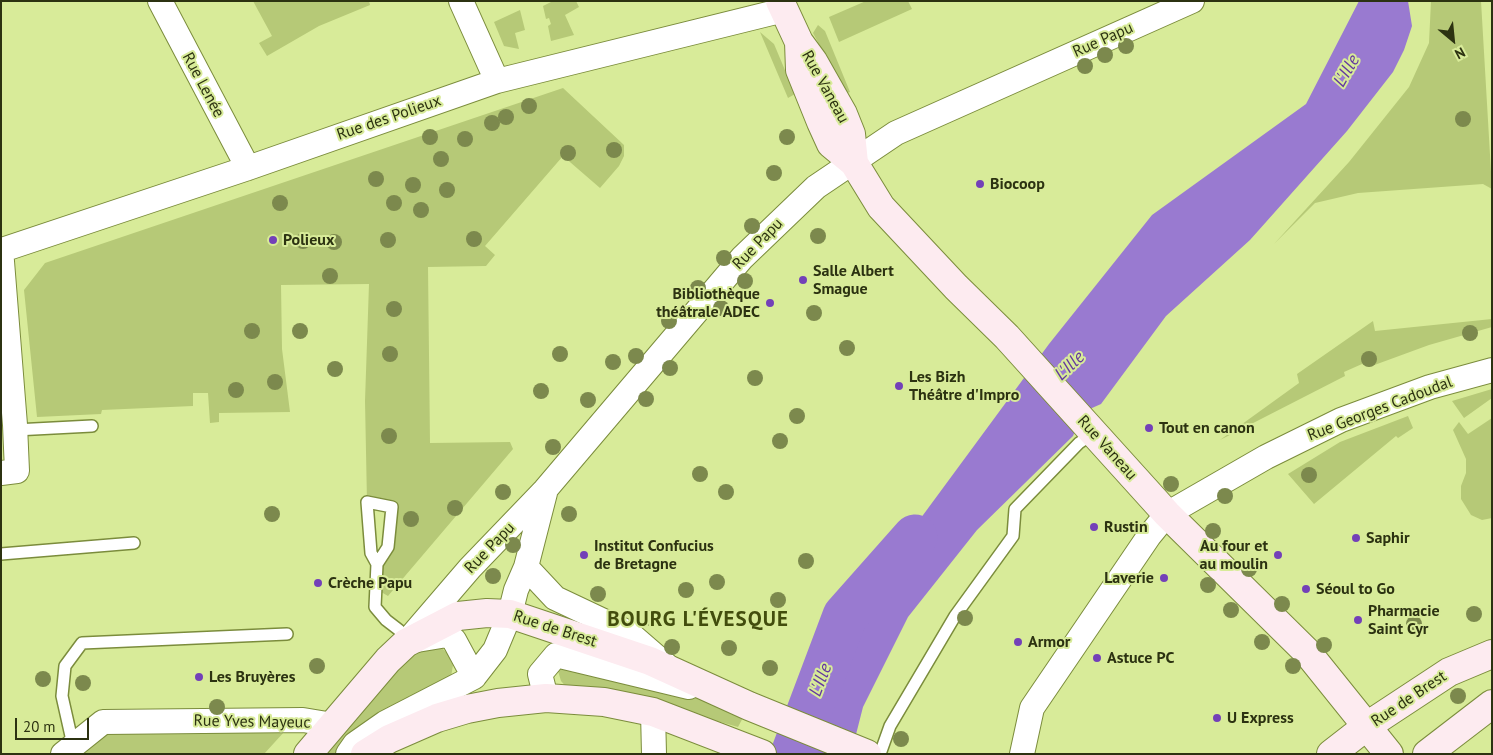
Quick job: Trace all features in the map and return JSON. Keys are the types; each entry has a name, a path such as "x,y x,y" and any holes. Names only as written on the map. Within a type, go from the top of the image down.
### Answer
{"main road":[{"name":"Rue Vaneau","path":"782,6 799,42 800,70 820,122 832,144 854,163 881,207 1007,337 1166,514 1307,652 1389,754"},
{"name":"Rue de Brest","path":"308,754 388,660 406,643 458,616 487,613 510,614 610,647 867,754"},
{"name":"Rue de Brest","path":"1331,754 1368,726 1449,672 1492,654"},
{"path":"365,754 389,739 437,718 498,703 546,698 604,702 653,712 762,754"},
{"path":"1427,754 1472,717 1492,704"}],"street":[{"name":"Rue Lenée","path":"160,1 248,168"},
{"path":"461,1 497,81"},
{"name":"Rue Papu","path":"406,643 470,568 545,490 742,258 810,193 896,133 1192,1"},
{"name":"Rue des Polieux","path":"2,250 248,168 497,81 782,6"},
{"path":"1,473 17,472 2,250"},
{"name":"Rue Georges Cadoudal","path":"1166,514 1266,457 1341,420 1430,387 1492,370"},
{"path":"348,754 355,744 384,723 474,677 494,650 510,614 516,590 526,567 545,490"},
{"path":"1022,754 1032,708 1166,514"},
{"name":"Rue de Brest","path":"526,567 555,598 629,632 673,672"},
{"path":"406,643 438,635 448,635 454,640 474,677"},
{"name":"Rue de Brest","path":"546,698 540,674 556,655 727,696"},
{"path":"653,712 654,754"},
{"name":"Rue Yves Mayeuc","path":"68,750 103,722 303,720 333,726"}],"lane":[{"path":"15,430 92,426"},
{"path":"880,754 890,726 955,616 1013,536 1016,509 1091,429"},
{"path":"377,564 371,553 367,502 392,507 388,547 377,564 375,607 386,620 399,630 406,643"},
{"path":"1,554 134,543"},
{"path":"68,750 62,696 64,666 82,643 287,634"}],"green space":[{"path":"253,1 369,1 370,5 319,26 267,56 259,43 272,36"},
{"path":"553,1 576,1 579,7 565,15 574,35 551,41 548,26 551,24 549,18 546,19 543,6"},
{"path":"866,1 908,1 912,9 839,42 829,17"},
{"path":"1431,1 1481,1 1492,189 1483,184 1358,193 1315,203 1274,244 1349,162 1409,87 1429,43"},
{"path":"520,10 525,30 515,33 519,49 504,46 494,22"},
{"path":"818,25 825,31 850,92 845,94 813,33"},
{"path":"760,32 774,44 795,94 788,98"},
{"path":"563,88 624,145 624,156 619,166 600,188 563,156 485,246 495,255 486,266 428,267 430,443 510,442 513,449 388,596 376,589 377,564 388,547 392,507 367,502 365,401 369,284 281,285 282,349 290,412 219,413 219,422 210,423 208,393 193,393 193,406 102,410 101,414 37,417 24,290 45,263"},
{"path":"1492,319 1492,327 1429,345 1369,367 1362,364 1344,372 1345,376 1220,440 1299,383 1297,374 1373,321 1375,331"},
{"path":"1492,389 1492,398 1464,418 1452,401"},
{"path":"1408,416 1413,428 1398,438 1396,436 1314,504 1288,474 1340,442"},
{"path":"1492,418 1492,518 1482,520 1471,515 1461,499 1461,486 1466,473 1466,459 1453,430 1459,422 1468,434"},
{"path":"442,648 453,665 451,677 352,737 334,754 323,754 412,653"},
{"path":"570,664 688,690 746,712 738,727 632,697 568,689 561,681 558,671"},
{"path":"295,720 264,754 63,754 103,722"}],"water":[{"path":"1359,1 1408,1 1412,26 1404,50 1393,72 1347,131 1250,240 1166,316 1101,404 1083,412 1073,436 977,530 908,617 863,707 851,754 774,754 833,644 887,564 1049,344 1152,215 1306,104"}],"waterway":[{"name":"L'Ille","path":"793,754 845,616 915,537"}],"place":[{"name":"Biocoop","path":"980,184"},
{"name":"Polieux","path":"273,240"},
{"name":"Salle Albert Smague","path":"803,280"},
{"name":"Bibliothèque théâtrale ADEC","path":"770,303"},
{"name":"Les Bizh Théâtre d'Impro","path":"899,386"},
{"name":"Tout en canon","path":"1149,428"},
{"name":"Rustin","path":"1094,527"},
{"name":"Saphir","path":"1356,538"},
{"name":"Institut Confucius de Bretagne","path":"584,555"},
{"name":"Au four et au moulin","path":"1278,555"},
{"name":"Laverie","path":"1164,578"},
{"name":"Crèche Papu","path":"318,583"},
{"name":"Séoul to Go","path":"1306,589"},
{"name":"Pharmacie Saint Cyr","path":"1358,620"},
{"name":"Armor","path":"1018,642"},
{"name":"Astuce PC","path":"1097,658"},
{"name":"Les Bruyères","path":"199,677"},
{"name":"U Express","path":"1217,718"}],"district":[{"name":"BOURG L'ÉVESQUE","path":"698,620"}]}
